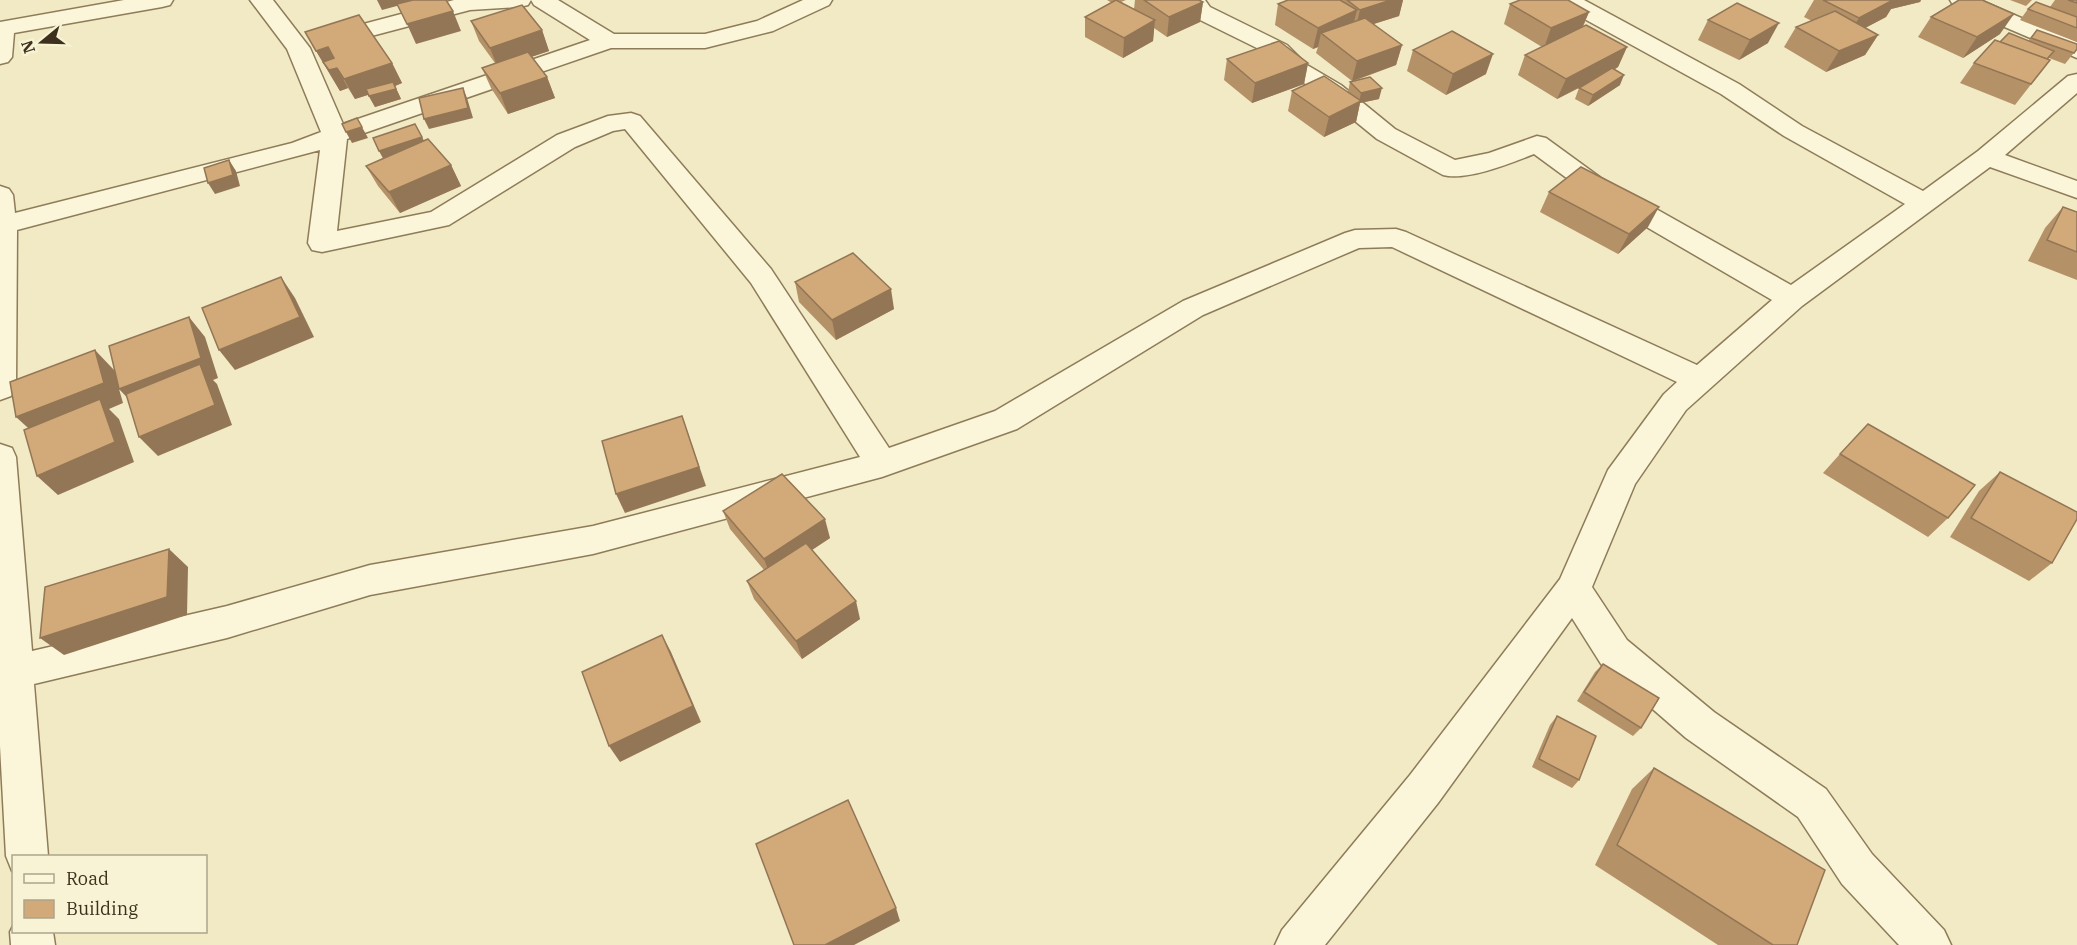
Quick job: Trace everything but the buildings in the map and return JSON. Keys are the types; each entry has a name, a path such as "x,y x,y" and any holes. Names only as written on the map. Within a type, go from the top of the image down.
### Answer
{"street":[{"path":"0,57 3,28 162,0"},
{"path":"261,0 298,48 335,135 322,243 439,219 566,141 608,124 631,121 761,276 882,464"},
{"path":"298,48 469,3 520,0"},
{"path":"542,0 609,41"},
{"path":"3,225 301,149 335,135 609,41 705,41 765,26 821,0"},
{"path":"1193,0 1202,12 1279,50 1299,70 1332,90 1386,134 1452,169 1496,159 1537,144 1592,184 1792,299"},
{"path":"1567,0 1730,89 1793,132 1924,203"},
{"path":"1961,0 2077,51"},
{"path":"1297,945 1424,789 1573,589 1598,537 1620,479 1675,402 1792,299 1987,157 2077,81"},
{"path":"1987,157 2077,190"},
{"path":"0,195 3,225 0,388"},
{"path":"14,672 227,622 370,580 593,540 882,464 1006,420 1193,308 1355,239 1396,238 1700,380"},
{"path":"0,457 27,855"},
{"path":"1573,589 1614,652 1700,725 1812,803 1857,870 1929,945"}]}
